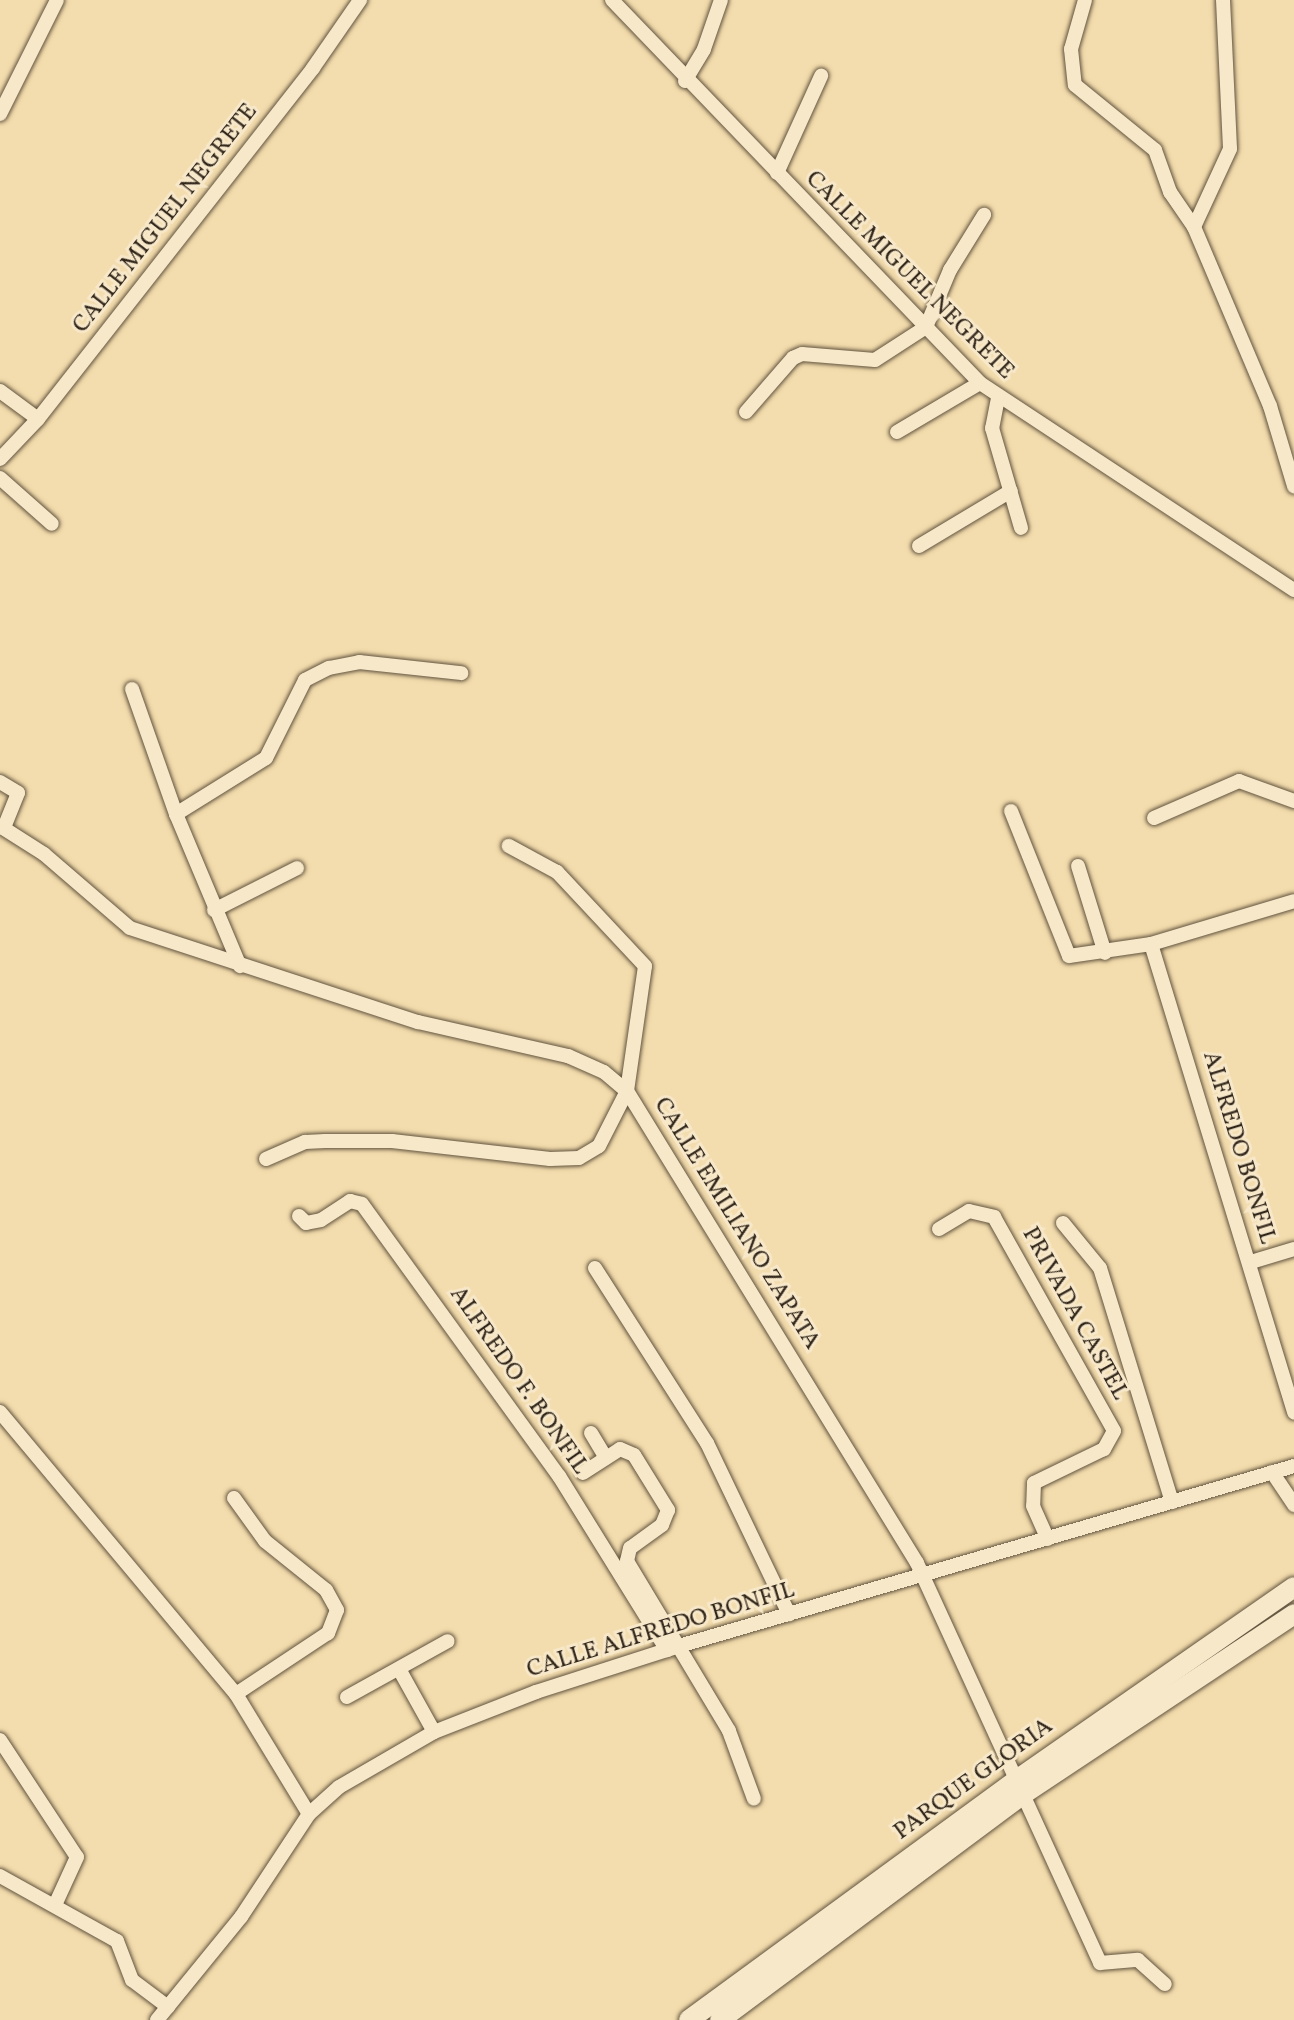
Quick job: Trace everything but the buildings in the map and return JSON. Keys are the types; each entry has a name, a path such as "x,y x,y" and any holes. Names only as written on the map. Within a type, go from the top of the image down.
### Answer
{"main road":[{"name":"PARQUE GLORIA","path":"720,2020 1021,1786 1194,1656 1294,1587"},
{"name":"PARQUE GLORIA","path":"689,2020 1021,1786 1207,1675 1294,1614"},
{"path":"1194,1656 1207,1675"}],"street":[{"path":"0,114 57,0"},
{"name":"CALLE MIGUEL NEGRETE","path":"0,459 38,419 313,68 360,0"},
{"name":"CALLE MIGUEL NEGRETE","path":"612,0 685,81 980,383 998,398 1294,590"},
{"path":"685,81 704,49 721,0"},
{"path":"1085,0 1071,49 1075,85 1155,150 1170,192 1194,227 1270,406 1294,486"},
{"path":"1194,227 1230,149 1223,0"},
{"path":"777,173 821,76"},
{"path":"746,412 793,358 802,354 875,360 926,327 950,270 984,215"},
{"path":"897,432 980,383"},
{"path":"0,391 38,419"},
{"path":"998,398 992,428 1021,528"},
{"path":"0,478 52,524"},
{"path":"919,546 1011,491"},
{"path":"176,814 266,758 305,680 329,668 359,662 461,673"},
{"path":"132,689 176,814 240,966"},
{"path":"1154,818 1239,781 1294,801"},
{"path":"0,782 18,793 2,827"},
{"path":"1011,811 1063,948 1069,956 1151,944 1290,906"},
{"name":"CALLE EMILIANO ZAPATA","path":"2,827 44,854 130,928 418,1022 568,1056 604,1072 627,1091 917,1563 921,1578 1021,1786 1100,1963 1138,1960 1165,1984"},
{"path":"266,1159 305,1142 325,1141 392,1141 579,1158 599,1146 627,1091 645,966 557,872 509,846"},
{"path":"1078,866 1105,953"},
{"path":"214,910 297,868"},
{"name":"ALFREDO BONFIL","path":"1151,944 1251,1262 1294,1413"},
{"name":"ALFREDO F. BONFIL","path":"299,1216 306,1223 321,1220 350,1201 362,1204 559,1476 673,1648"},
{"name":"PRIVADA CASTEL","path":"939,1229 969,1211 994,1217 1114,1431 1104,1449 1034,1483 1033,1506 1048,1539"},
{"name":"PRIVADA CASTEL","path":"1063,1223 1100,1268 1172,1502"},
{"path":"1251,1262 1294,1249"},
{"path":"595,1268 707,1443 789,1614"},
{"path":"0,1412 236,1694 309,1814"},
{"path":"591,1433 606,1458"},
{"path":"583,1473 620,1449 634,1455 668,1510 662,1525 630,1548 627,1561 673,1648 729,1731 754,1799"},
{"name":"CALLE ALFREDO BONFIL","path":"157,2020 241,1917 309,1814 339,1787 434,1732 536,1692 673,1648 921,1578 1294,1466"},
{"path":"1272,1472 1294,1505"},
{"path":"234,1498 265,1541 326,1590 337,1610 328,1633 236,1694"},
{"path":"347,1697 448,1641"},
{"path":"399,1669 434,1732"},
{"path":"0,1740 77,1857 55,1905"},
{"path":"0,1876 117,1941 132,1980 168,2007"}]}
